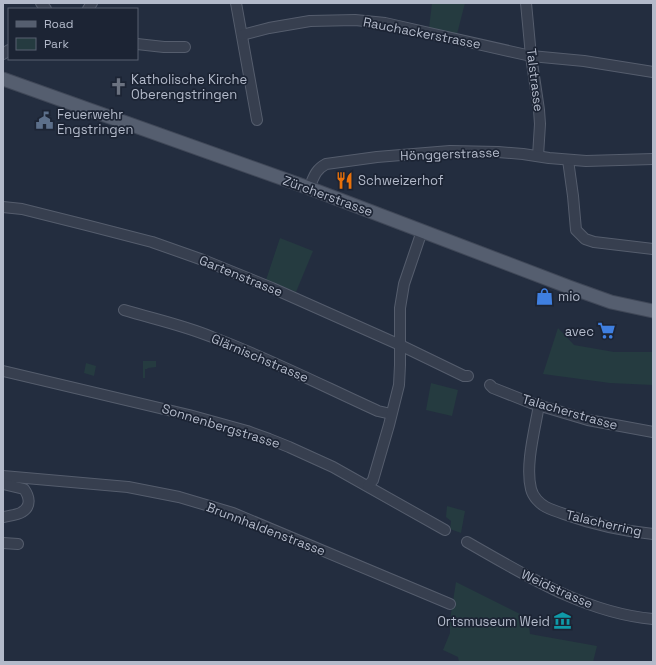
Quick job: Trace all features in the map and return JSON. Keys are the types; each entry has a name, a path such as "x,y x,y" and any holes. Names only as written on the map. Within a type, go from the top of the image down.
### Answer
{"main road":[{"name":"Zürcherstrasse","path":"5,77 309,188 557,283 611,302 653,311"}],"street":[{"path":"236,3 257,120"},
{"name":"Talstrasse","path":"526,3 539,110 540,124 538,156"},
{"name":"Rauchackerstrasse","path":"242,35 269,28 310,21 355,20 385,23 532,56 584,61 653,72"},
{"path":"138,44 164,47 185,47"},
{"name":"Hönggerstrasse","path":"309,188 317,170 326,164 450,151 486,151 586,161 653,159"},
{"path":"568,160 576,230 585,239 594,242 653,249"},
{"name":"Gartenstrasse","path":"3,207 86,225 152,242 204,260 272,288 400,345 464,376 468,376"},
{"path":"368,486 373,480 399,385 400,308 404,284 422,231"},
{"name":"Glärnischstrasse","path":"124,310 176,324 212,337 293,371 378,411 391,414"},
{"name":"Sonnenbergstrasse","path":"3,371 189,414 247,431 301,452 334,467 445,530"},
{"name":"Talacherstrasse","path":"490,385 493,388 539,405 588,420 653,432"},
{"name":"Talacherring","path":"539,405 528,474 531,491 535,498 546,507 580,520 625,531 653,534"},
{"name":"Brunnhaldenstrasse","path":"3,476 128,487 179,497 204,504 233,513 450,604"},
{"path":"3,484 24,489 28,494 29,500 28,506 23,512 3,517"},
{"name":"Weidstrasse","path":"467,542 512,568 575,599 618,614 653,619"},
{"path":"3,543 18,544"}],"green space":[{"path":"432,3 465,3 457,34 429,28"},
{"path":"280,238 313,251 296,292 266,280"},
{"path":"558,328 574,345 614,352 653,352 653,385 610,383 543,374"},
{"path":"143,361 156,361 156,367 145,369 145,378 143,378"},
{"path":"86,363 96,366 94,376 84,373"},
{"path":"431,383 458,390 452,416 426,410"},
{"path":"447,506 465,511 461,533 450,529 451,521 446,517"},
{"path":"456,582 528,618 530,634 597,646 593,662 459,662 458,657 443,650 450,633 450,620"}],"place":[{"name":"Katholische Kirche Oberengstringen","path":"118,86"},
{"name":"Feuerwehr Engstringen","path":"44,121"},
{"name":"Schweizerhof","path":"345,180"},
{"name":"mio","path":"545,296"},
{"name":"avec","path":"607,331"},
{"name":"Ortsmuseum Weid","path":"563,621"}]}
